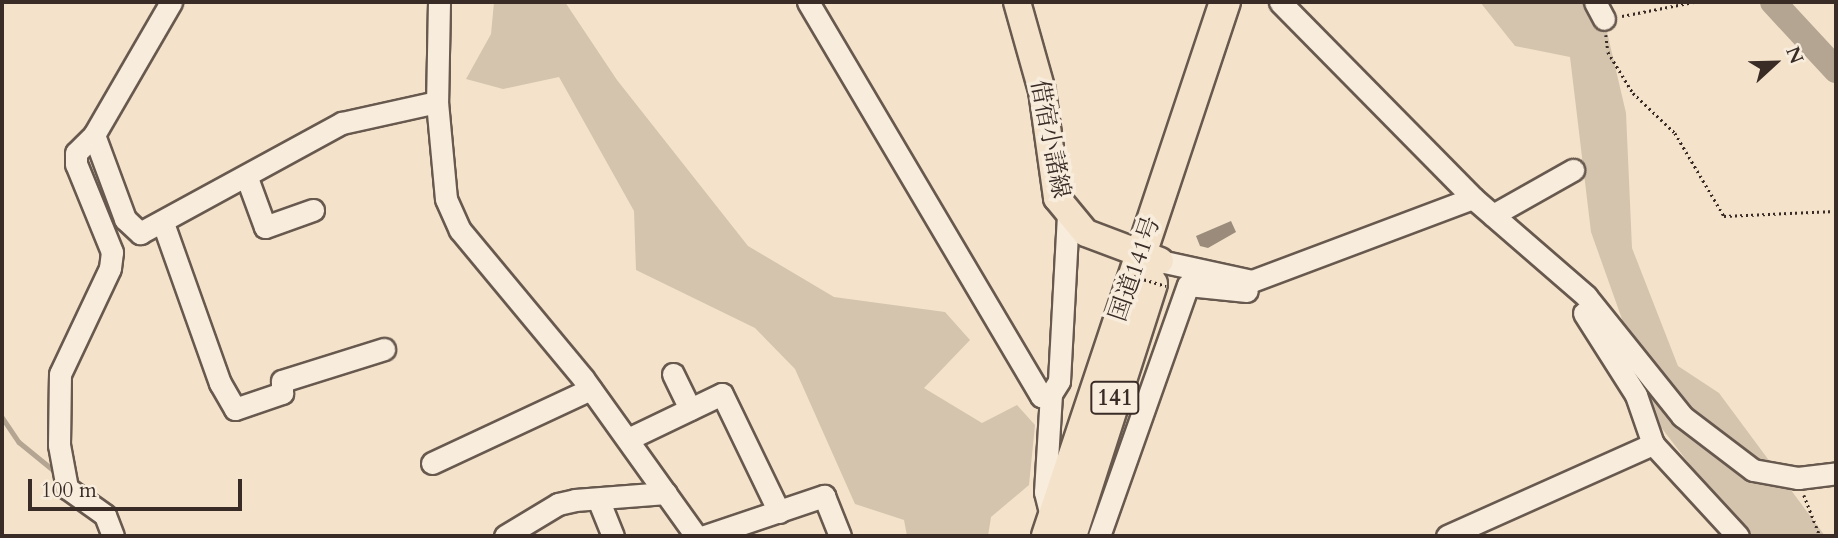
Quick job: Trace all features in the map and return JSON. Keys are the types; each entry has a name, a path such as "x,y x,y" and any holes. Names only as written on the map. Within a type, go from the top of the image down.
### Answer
{"highway":[{"name":"国道141号","path":"1147,268 1224,2"},
{"name":"国道141号","path":"1057,531 1147,268 1206,111 1232,2"}],"main road":[{"name":"借宿小諸線","path":"1017,2 1042,91 1057,198 1068,216 1086,233 1147,268"}],"street":[{"path":"113,536 106,515 67,488 59,445 60,374 110,268 112,252 76,164 76,153 94,135 170,2"},
{"path":"439,2 437,102 446,199 460,230 591,388 696,536"},
{"path":"808,2 1041,396 1051,394"},
{"path":"1280,2 1473,198 1586,296 1682,416 1753,470 1798,478 1836,473"},
{"path":"94,135 125,219 141,233 342,123 437,102"},
{"path":"1493,215 1573,170"},
{"path":"247,177 265,227 313,211"},
{"path":"1147,268 1252,281 1473,198"},
{"path":"1057,531 1045,492 1051,394 1059,381 1068,216"},
{"path":"163,223 220,383 235,409 282,393 282,381 384,349"},
{"path":"1099,536 1188,285 1246,292 1252,281"},
{"path":"1586,296 1581,308 1636,395 1653,444 1738,536"},
{"path":"673,374 690,409"},
{"path":"432,463 591,388"},
{"path":"628,439 722,394 779,512"},
{"path":"1447,536 1653,444"},
{"path":"512,535 558,505 666,493"},
{"path":"705,536 824,496 840,536"},
{"path":"598,499 613,536"}],"path":[{"path":"1694,2 1599,10 1608,52 1633,93 1675,133 1724,216 1836,211"},
{"path":"1798,478 1820,536"}],"shaded area":[{"path":"494,2 565,2 617,80 748,246 834,297 945,312 970,340 924,388 982,423 1017,405 1035,425 1029,485 991,517 988,536 907,536 904,520 855,504 795,369 755,328 636,270 634,211 559,77 503,89 466,79 491,34"},
{"path":"1480,2 1600,2 1626,113 1632,248 1678,366 1719,393 1825,536 1745,536 1660,426 1591,232 1570,57 1515,46"}],"building":[{"path":"1231,221 1236,232 1208,248 1200,246 1196,236"}],"waterway":[{"path":"1773,2 1836,70"},
{"path":"2,417 19,442 57,473"}]}
